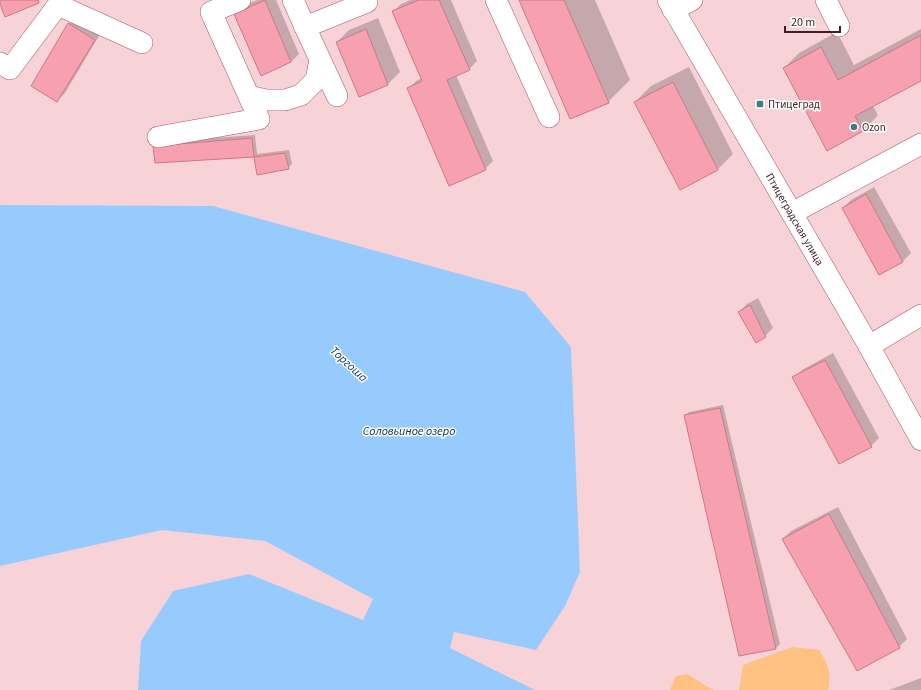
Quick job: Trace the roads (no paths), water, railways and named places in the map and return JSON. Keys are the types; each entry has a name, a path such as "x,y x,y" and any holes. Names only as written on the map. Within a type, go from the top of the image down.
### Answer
{"street":[{"path":"158,137 259,119 211,12 240,0"},
{"path":"293,0 337,96"},
{"path":"305,28 366,2 366,0"},
{"path":"496,0 549,117"},
{"path":"671,5 692,0"},
{"path":"826,0 839,26"},
{"path":"0,63 10,70 57,2 142,43"},
{"name":"Птицеградская улица","path":"671,5 869,346 921,440"},
{"path":"249,96 266,100 285,100 301,95 316,80 320,60"},
{"path":"792,213 921,144"},
{"path":"869,346 921,315"}],"water":[{"name":"Соловьиное озеро","path":"0,205 213,206 525,292 571,347 580,572 565,606 536,650 454,632 450,648 535,690 138,690 141,641 173,591 249,574 363,620 373,599 265,541 162,530 0,566"}],"place":[{"name":"Птицеград","path":"760,104"},
{"name":"Ozon","path":"854,127"}],"water label":[{"name":"Торгоша","path":"349,364"}]}
